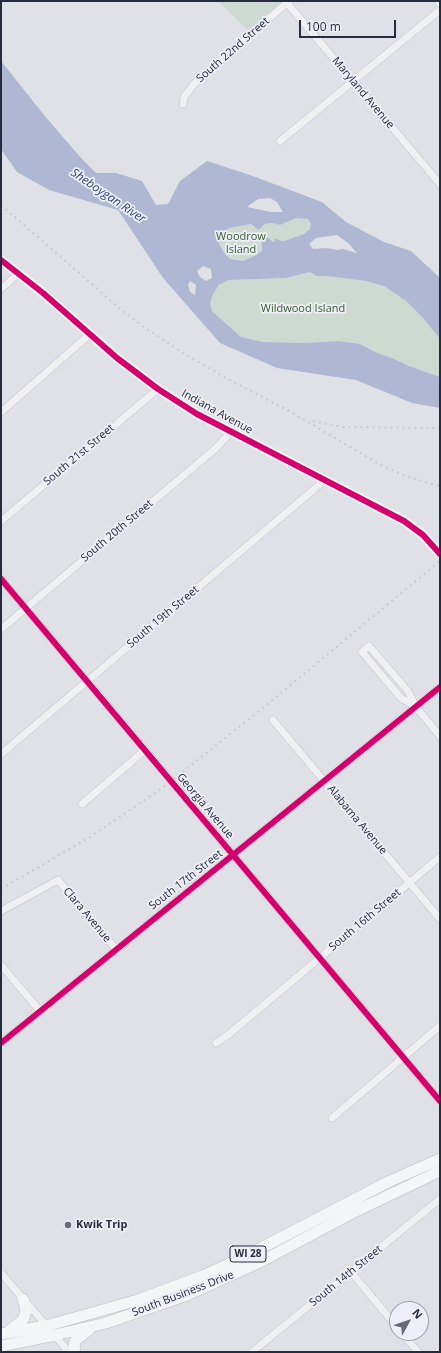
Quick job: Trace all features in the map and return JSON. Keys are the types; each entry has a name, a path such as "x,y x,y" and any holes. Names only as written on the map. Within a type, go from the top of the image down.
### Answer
{"main road":[{"name":"Indiana Avenue","path":"1,260 19,273 117,358 158,389 197,414 404,521 421,533 437,550"},
{"name":"South Business Drive","path":"3,1334 46,1326 138,1300 205,1275 388,1182 440,1159"},
{"name":"South Business Drive","path":"1,1346 98,1325 187,1295 230,1277 360,1209 440,1171"},
{"path":"3,1334 18,1326 24,1318 26,1310 23,1299"},
{"path":"75,1352 74,1344 76,1340 85,1332 98,1325"}],"street":[{"name":"Maryland Avenue","path":"288,2 440,184"},
{"name":"South 22nd Street","path":"184,104 184,97 194,84 288,2"},
{"path":"280,141 440,10"},
{"path":"1,289 19,273"},
{"path":"1,412 90,334"},
{"name":"South 21st Street","path":"1,521 158,389"},
{"name":"South 20th Street","path":"1,629 215,449 231,432"},
{"name":"South 19th Street","path":"1,754 88,682 325,480"},
{"name":"Georgia Avenue","path":"1,579 440,1101"},
{"path":"416,707 401,698 362,652 369,646 408,691 416,707 440,736"},
{"name":"South 17th Street","path":"1,1043 440,687"},
{"name":"Alabama Avenue","path":"273,720 440,919"},
{"path":"82,804 145,750"},
{"name":"South 16th Street","path":"216,1042 228,1035 440,857"},
{"name":"Clara Avenue","path":"1,911 58,880 116,949"},
{"path":"1,965 40,1011"},
{"path":"332,1118 440,1026"},
{"name":"South 14th Street","path":"252,1352 440,1199"},
{"path":"351,1272 389,1317"},
{"path":"1,1273 69,1352"},
{"path":"409,1341 418,1352"}],"green space":[{"path":"218,1 283,1 248,30"},
{"name":"Woodrow Island","path":"296,218 308,219 311,224 311,229 304,234 282,241 274,238 274,242 260,238 263,247 262,250 258,254 242,261 230,259 220,246 219,241 222,234 229,228 251,224 257,230 265,224 272,223 280,225"},
{"name":"Wildwood Island","path":"310,272 316,276 366,281 384,286 406,301 423,318 440,339 440,377 375,352 360,344 339,341 302,343 263,342 241,337 212,311 210,303 213,294 219,285 229,280 286,278"}],"water":[{"name":"Sheboygan River","path":"1,61 44,115 96,173 116,173 142,181 156,205 168,204 180,181 207,161 250,175 322,202 346,222 384,242 411,251 440,278 440,339 423,318 406,301 384,286 366,281 316,276 310,272 286,278 229,280 219,285 213,294 210,303 212,311 241,337 263,342 302,343 339,341 360,344 375,352 440,377 440,408 412,403 356,380 277,368 220,343 163,278 118,210 49,190 17,172 1,149","holes":["270,198 277,202 283,212 271,212 247,207 258,199","296,218 308,219 311,224 310,229 304,234 287,240 282,241 274,238 274,242 265,236 261,236 262,250 258,254 243,261 230,259 220,246 220,238 229,228 251,224 258,230 265,224 272,223 280,225","337,235 349,244 357,253 343,249 313,249 309,244 316,238","203,266 211,269 212,278 206,281 200,277 197,271","190,281 196,285 195,295 190,292 188,285"]}],"railway":[{"path":"1,205 118,307 141,325 183,353 224,377 291,412 379,464 403,475 440,486"},
{"path":"313,421 343,427 440,428"},
{"path":"1,889 90,837 161,789 263,708 440,561"}],"cycle path":[{"path":"1,260 43,293 117,358 158,389 197,414 404,521 423,535 440,554"},
{"path":"1,579 440,1101"},
{"path":"1,1043 440,687"}],"place":[{"name":"Kwik Trip","path":"68,1225"}]}
